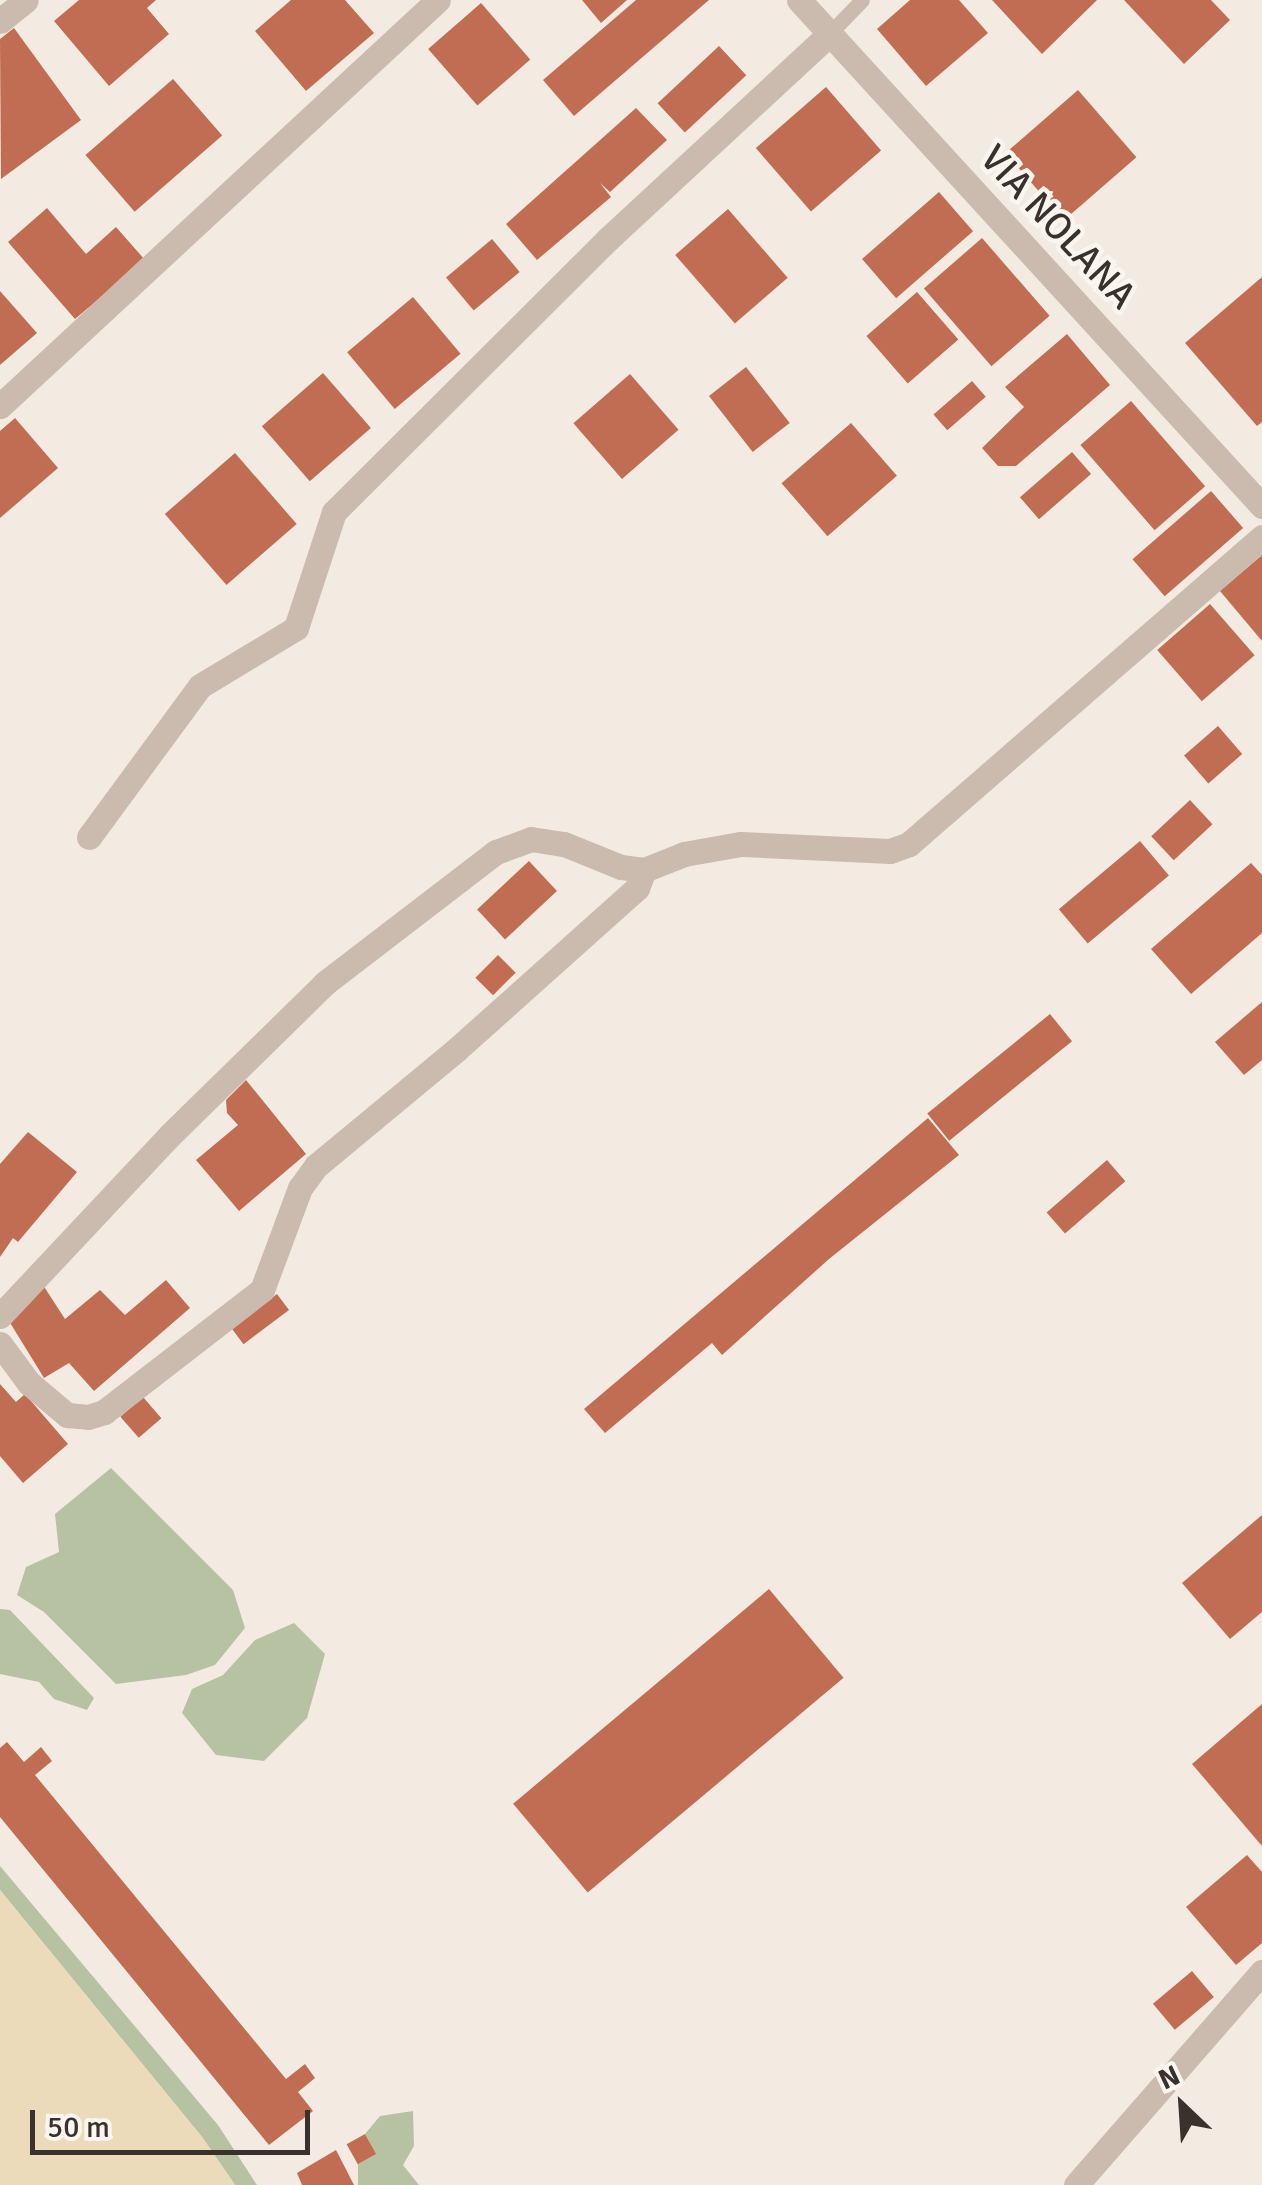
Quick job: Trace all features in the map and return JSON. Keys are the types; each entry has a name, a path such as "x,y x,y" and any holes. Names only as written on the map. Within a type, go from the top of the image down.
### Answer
{"street":[{"path":"0,22 26,0"},
{"path":"0,406 438,0"},
{"name":"VIA NOLANA","path":"798,0 1258,492"},
{"path":"89,836 200,686 296,628 334,512 608,239 828,34"},
{"path":"0,1316 170,1135 325,983 496,852 531,840 548,842 644,870 684,854 741,844 890,850 909,844 1262,537"},
{"path":"0,1344 28,1383 67,1415 88,1417 104,1412 262,1290 300,1188 316,1166 456,1050 637,888 644,870"},
{"path":"1076,2185 1262,1972"}],"lane":[{"path":"828,34 862,0"}],"green space":[{"path":"111,1468 233,1590 245,1628 215,1665 186,1675 116,1684 44,1612 17,1595 26,1567 59,1552 55,1514"},
{"path":"0,1609 10,1610 94,1698 87,1710 54,1699 39,1682 0,1674"},
{"path":"294,1623 325,1654 307,1718 264,1761 216,1755 182,1713 192,1689 223,1675 255,1640"},
{"path":"0,1866 218,2125 257,2185 235,2185 202,2137 0,1890"},
{"path":"413,2111 414,2146 403,2165 419,2185 358,2185 358,2164 376,2154 365,2134 380,2116"}],"sand":[{"path":"0,1890 202,2137 235,2185 0,2185"}],"building":[{"path":"79,0 156,0 147,8 169,34 109,86 54,21"},
{"path":"291,0 345,0 374,33 306,91 255,31"},
{"path":"582,0 627,0 601,23"},
{"path":"636,0 709,0 574,116 543,80"},
{"path":"910,0 959,0 988,33 926,86 877,29"},
{"path":"992,0 1097,0 1042,54"},
{"path":"1124,0 1211,0 1230,20 1184,64"},
{"path":"481,3 530,60 477,106 428,49"},
{"path":"14,28 81,120 1,179 0,39"},
{"path":"719,46 746,75 685,133 658,103"},
{"path":"173,79 222,136 135,212 85,155"},
{"path":"826,87 881,150 811,211 756,148"},
{"path":"1078,90 1136,157 1064,220 1006,153"},
{"path":"636,108 667,140 610,192 600,183 611,197 537,260 506,224"},
{"path":"939,192 973,231 896,298 862,259"},
{"path":"47,208 86,254 116,227 145,260 75,319 8,242"},
{"path":"728,209 788,278 735,324 675,255"},
{"path":"982,238 1050,316 991,366 924,289"},
{"path":"492,239 520,272 474,311 446,278"},
{"path":"1262,277 1262,422 1257,426 1185,343"},
{"path":"0,291 37,333 0,365"},
{"path":"917,292 958,340 908,384 866,336"},
{"path":"413,297 461,354 395,409 347,352"},
{"path":"1067,334 1110,385 1016,466 998,466 982,448 1024,407 1005,387"},
{"path":"746,367 790,423 753,452 709,396"},
{"path":"323,373 371,428 310,481 262,426"},
{"path":"630,374 679,430 622,479 573,423"},
{"path":"972,381 986,397 947,430 934,414"},
{"path":"1131,401 1205,486 1155,530 1080,445"},
{"path":"15,418 58,468 0,518 0,431"},
{"path":"851,423 897,476 827,536 782,483"},
{"path":"1072,452 1091,474 1039,519 1020,497"},
{"path":"235,453 297,524 226,585 165,514"},
{"path":"1211,491 1243,528 1165,596 1133,559"},
{"path":"1262,555 1262,641 1220,591"},
{"path":"1210,604 1255,655 1202,701 1157,650"},
{"path":"1218,726 1242,754 1208,783 1184,756"},
{"path":"1190,800 1213,824 1174,860 1151,836"},
{"path":"1140,841 1169,875 1088,944 1059,909"},
{"path":"529,861 557,891 505,939 477,909"},
{"path":"1251,863 1262,875 1262,933 1191,994 1151,949"},
{"path":"498,955 516,973 493,995 475,978"},
{"path":"1262,1002 1262,1060 1244,1075 1215,1042"},
{"path":"1050,1014 1072,1041 949,1141 927,1113"},
{"path":"246,1080 306,1154 239,1211 196,1160 238,1125 227,1113 226,1100"},
{"path":"928,1118 959,1155 829,1259 722,1355 712,1343 605,1433 584,1409"},
{"path":"28,1132 77,1172 18,1242 13,1238 0,1257 0,1164"},
{"path":"1107,1160 1125,1181 1065,1234 1047,1212"},
{"path":"166,1280 190,1308 94,1391 69,1363 44,1378 9,1321 43,1285 65,1319 100,1290 125,1315"},
{"path":"277,1294 289,1310 244,1344 231,1328"},
{"path":"0,1384 16,1402 25,1394 68,1444 23,1483 0,1456"},
{"path":"143,1397 161,1418 139,1438 120,1417"},
{"path":"1262,1515 1262,1612 1230,1639 1182,1583"},
{"path":"769,1589 844,1678 588,1893 513,1804"},
{"path":"1262,1704 1262,1846 1192,1764"},
{"path":"7,1742 24,1762 41,1747 52,1761 35,1775 286,2079 305,2064 315,2078 298,2092 313,2111 269,2145 0,1817 0,1748"},
{"path":"1247,1855 1262,1872 1262,1943 1236,1965 1186,1907"},
{"path":"1192,1971 1214,1997 1175,2030 1153,2004"},
{"path":"365,2134 376,2154 358,2164 347,2144"},
{"path":"336,2150 354,2185 302,2185 297,2173"}]}
